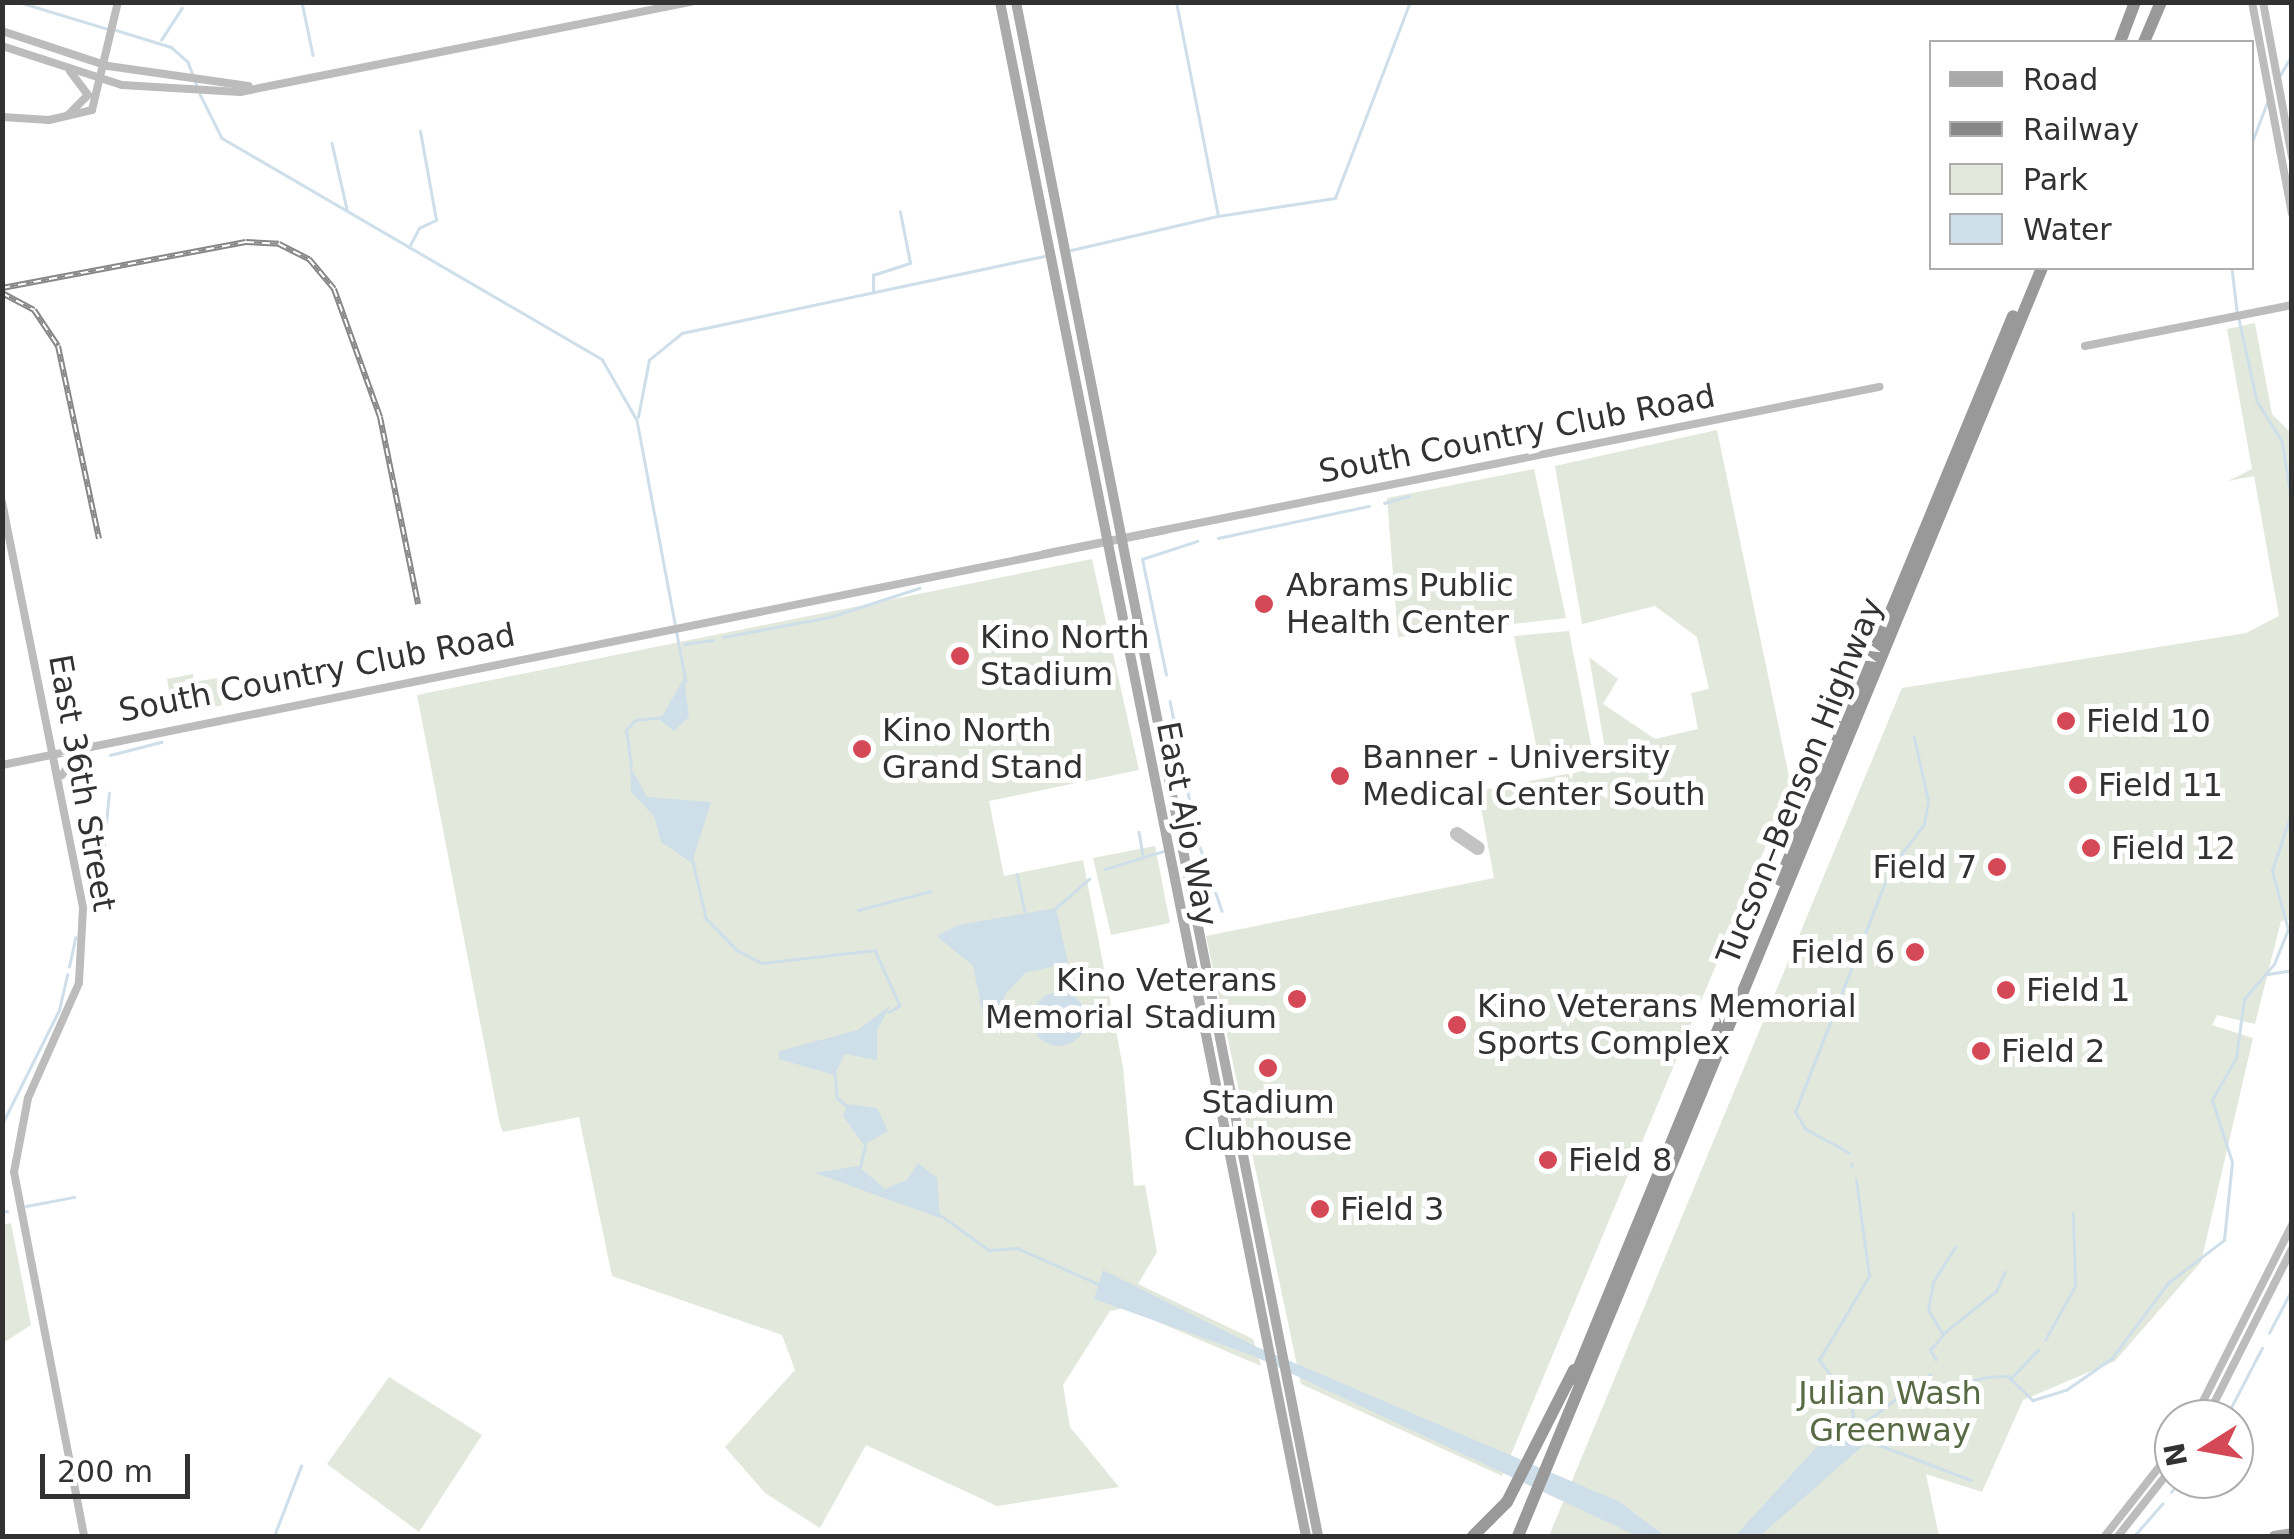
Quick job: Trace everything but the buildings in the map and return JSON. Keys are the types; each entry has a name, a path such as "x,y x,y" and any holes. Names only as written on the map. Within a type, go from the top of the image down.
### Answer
{"highway":[{"path":"2121,40 2135,2"},
{"path":"2145,40 2161,2"},
{"name":"Tucson–Benson Highway","path":"1540,1459 1991,381 2032,270"},
{"name":"Tucson–Benson Highway","path":"2005,345 2041,270"},
{"name":"Tucson–Benson Highway","path":"1521,1536 1540,1459 1991,381"},
{"path":"1472,1536 1540,1459"},
{"name":"Tucson–Benson Highway","path":"1510,1536 1534,1488"}],"main road":[{"path":"2,117 64,118 92,110 119,22 118,2"},
{"path":"2,46 104,81 213,92 692,2"},
{"name":"East Ajo Way","path":"1000,2 1079,408 1112,540"},
{"name":"East Ajo Way","path":"1016,2 1092,405 1112,540 1172,843 1169,861 1271,1366 1318,1536"},
{"path":"2252,2 2292,213"},
{"path":"2263,2 2292,157"},
{"path":"2,30 108,66 249,86"},
{"path":"64,118 88,95 68,70"},
{"path":"2085,346 2292,305"},
{"name":"South Country Club Road","path":"2,766 54,751 1879,386"},
{"path":"1079,408 1092,405"},
{"name":"East 36th Street","path":"2,502 83,908 80,975 28,1098 14,1172 84,1536"},
{"path":"60,785 62,767 86,745"},
{"name":"East Ajo Way","path":"1172,843 1182,859 1286,1373 1306,1536"},
{"path":"1242,1223 1256,1221"},
{"path":"2204,1399 2292,1225"},
{"path":"2216,1399 2292,1248"},
{"path":"2105,1536 2154,1474"},
{"path":"2118,1536 2154,1490"},
{"path":"2274,1536 2292,1533"}],"green space":[{"name":"Julian Wash Greenway","path":"2255,323 2272,414 2291,433 2291,919 2281,921 2255,1024 2217,1015 2212,1025 2253,1038 2201,1262 2115,1361 2023,1400 1982,1492 1926,1474 1939,1536 1549,1536 1902,688 2246,633 2279,616 2254,476 2228,481 2252,469 2227,329"},
{"name":"Kino Veterans Memorial Sports Complex","path":"1717,430 1791,786 1502,1476 1301,1384 1206,936 1494,878 1478,791 1608,766 1589,657 1618,679 1603,704 1655,739 1698,729 1691,693 1709,689 1697,637 1655,606 1582,624 1555,466"},
{"path":"1534,469 1566,618 1398,637 1387,498"},
{"path":"1092,559 1139,770 989,801 1004,876 1083,860 1123,1067 1134,1186 1145,1185 1157,1252 1138,1284 1253,1339 1261,1366 1125,1308 1110,1311 1063,1385 1070,1427 1119,1487 997,1506 866,1445 820,1528 765,1493 725,1447 795,1370 782,1335 612,1276 579,1117 503,1132 417,695"},
{"path":"1569,631 1593,755 1541,769 1514,636"},
{"path":"193,674 194,682 217,678 222,705 174,716 167,679"},
{"path":"1155,846 1170,923 1111,935 1093,858"},
{"path":"11,1223 31,1325 3,1343 3,1225"},
{"path":"389,1377 482,1435 419,1532 327,1464"}],"water":[{"path":"684,678 689,717 674,731 660,720"},
{"path":"630,766 647,797 711,802 692,863 661,842 654,816 631,792"},
{"path":"1056,908 1068,963 1025,973 1005,995 998,1025 985,1024 973,966 937,936 958,925"},
{"path":"1059,992 1078,1000 1086,1019 1078,1038 1059,1046 1040,1038 1032,1019 1040,1000"},
{"path":"891,1005 877,1030 877,1060 845,1054 834,1075 779,1059 779,1051 858,1030"},
{"path":"847,1104 877,1108 888,1131 864,1145 843,1116"},
{"path":"918,1163 937,1178 940,1218 815,1173 858,1166 885,1189 907,1180"},
{"path":"1103,1270 1257,1347 1618,1501 1665,1536 1637,1536 1254,1356 1094,1299"},
{"path":"1845,1416 1865,1444 1760,1536 1735,1536"}],"waterway":[{"path":"19,2 108,29"},
{"path":"302,2 313,55"},
{"path":"1067,251 1218,216 1176,2"},
{"path":"1218,216 1335,198 1410,2"},
{"path":"161,40 182,8"},
{"path":"116,30 171,47 188,62 197,86"},
{"path":"2280,75 2292,55"},
{"path":"200,94 222,138 602,359 637,420 686,681"},
{"path":"2254,137 2268,100"},
{"path":"410,245 419,228 436,220 420,131"},
{"path":"332,143 347,209"},
{"path":"873,291 873,275 910,263 900,212"},
{"path":"638,417 649,360 682,333 1044,256"},
{"path":"2232,270 2237,311"},
{"path":"2239,319 2257,401 2282,441 2292,503"},
{"path":"1384,503 1409,496"},
{"path":"1218,538 1369,506"},
{"path":"1166,675 1142,559 1197,541"},
{"path":"723,637 830,617 919,588"},
{"path":"684,644 713,640"},
{"path":"1170,701 1194,822"},
{"path":"631,766 626,730 635,720 663,717"},
{"path":"1849,1153 1805,1129 1795,1112 1890,869 1924,824 1928,801 1914,738"},
{"path":"110,755 161,742"},
{"path":"102,864 109,793"},
{"path":"1855,1430 1897,1398 1987,1377 2008,1376 2033,1400 2066,1390 2112,1358 2168,1283 2224,1240 2232,1162 2212,1100 2236,1058 2244,999 2274,964 2288,930 2272,871 2292,811"},
{"path":"1139,832 1143,855"},
{"path":"1196,835 1222,911"},
{"path":"1185,847 1198,844"},
{"path":"1105,869 1167,850"},
{"path":"693,861 706,918 737,950 761,963 875,950 900,1006 890,1012"},
{"path":"1017,874 1025,912"},
{"path":"1056,908 1089,879"},
{"path":"858,910 931,891"},
{"path":"69,967 75,938"},
{"path":"2268,974 2292,970"},
{"path":"2,1124 59,1010 67,975"},
{"path":"835,1073 837,1098 846,1105"},
{"path":"860,1167 865,1146"},
{"path":"1854,1430 1852,1406 1819,1360 1869,1276 1856,1180"},
{"path":"26,1206 74,1197"},
{"path":"2,1212 7,1211"},
{"path":"939,1214 989,1250 1017,1248 1101,1285"},
{"path":"2045,1340 2075,1286 2073,1214"},
{"path":"1936,1360 1930,1350 1943,1335 1928,1310 1933,1282 1955,1247"},
{"path":"1944,1333 1996,1291 2005,1272"},
{"path":"2269,1333 2292,1289"},
{"path":"2235,1399 2262,1348"},
{"path":"2011,1378 2038,1350"},
{"path":"1917,1392 1930,1374"},
{"path":"1856,1436 1971,1480"},
{"path":"274,1536 301,1466"},
{"path":"2134,1536 2162,1504"}],"taxiway":[{"path":"1457,834 1478,848"}],"railway":[{"path":"2,288 246,242 279,244 309,259 334,289 380,417 418,604"},
{"path":"2,293 34,310 58,346 99,539"}],"place":[{"name":"Abrams Public Health Center","path":"1264,604"},
{"name":"Kino North Stadium","path":"960,656"},
{"name":"Field 10","path":"2066,721"},
{"name":"Kino North Grand Stand","path":"862,749"},
{"name":"Banner - University Medical Center South","path":"1340,776"},
{"name":"Field 11","path":"2078,785"},
{"name":"Field 12","path":"2091,848"},
{"name":"Field 7","path":"1997,867"},
{"name":"Field 6","path":"1915,952"},
{"name":"Field 1","path":"2006,990"},
{"name":"Kino Veterans Memorial Stadium","path":"1297,999"},
{"name":"Kino Veterans Memorial Sports Complex","path":"1457,1025"},
{"name":"Field 2","path":"1981,1051"},
{"name":"Stadium Clubhouse","path":"1268,1068"},
{"name":"Field 8","path":"1548,1160"},
{"name":"Field 3","path":"1320,1209"}]}
